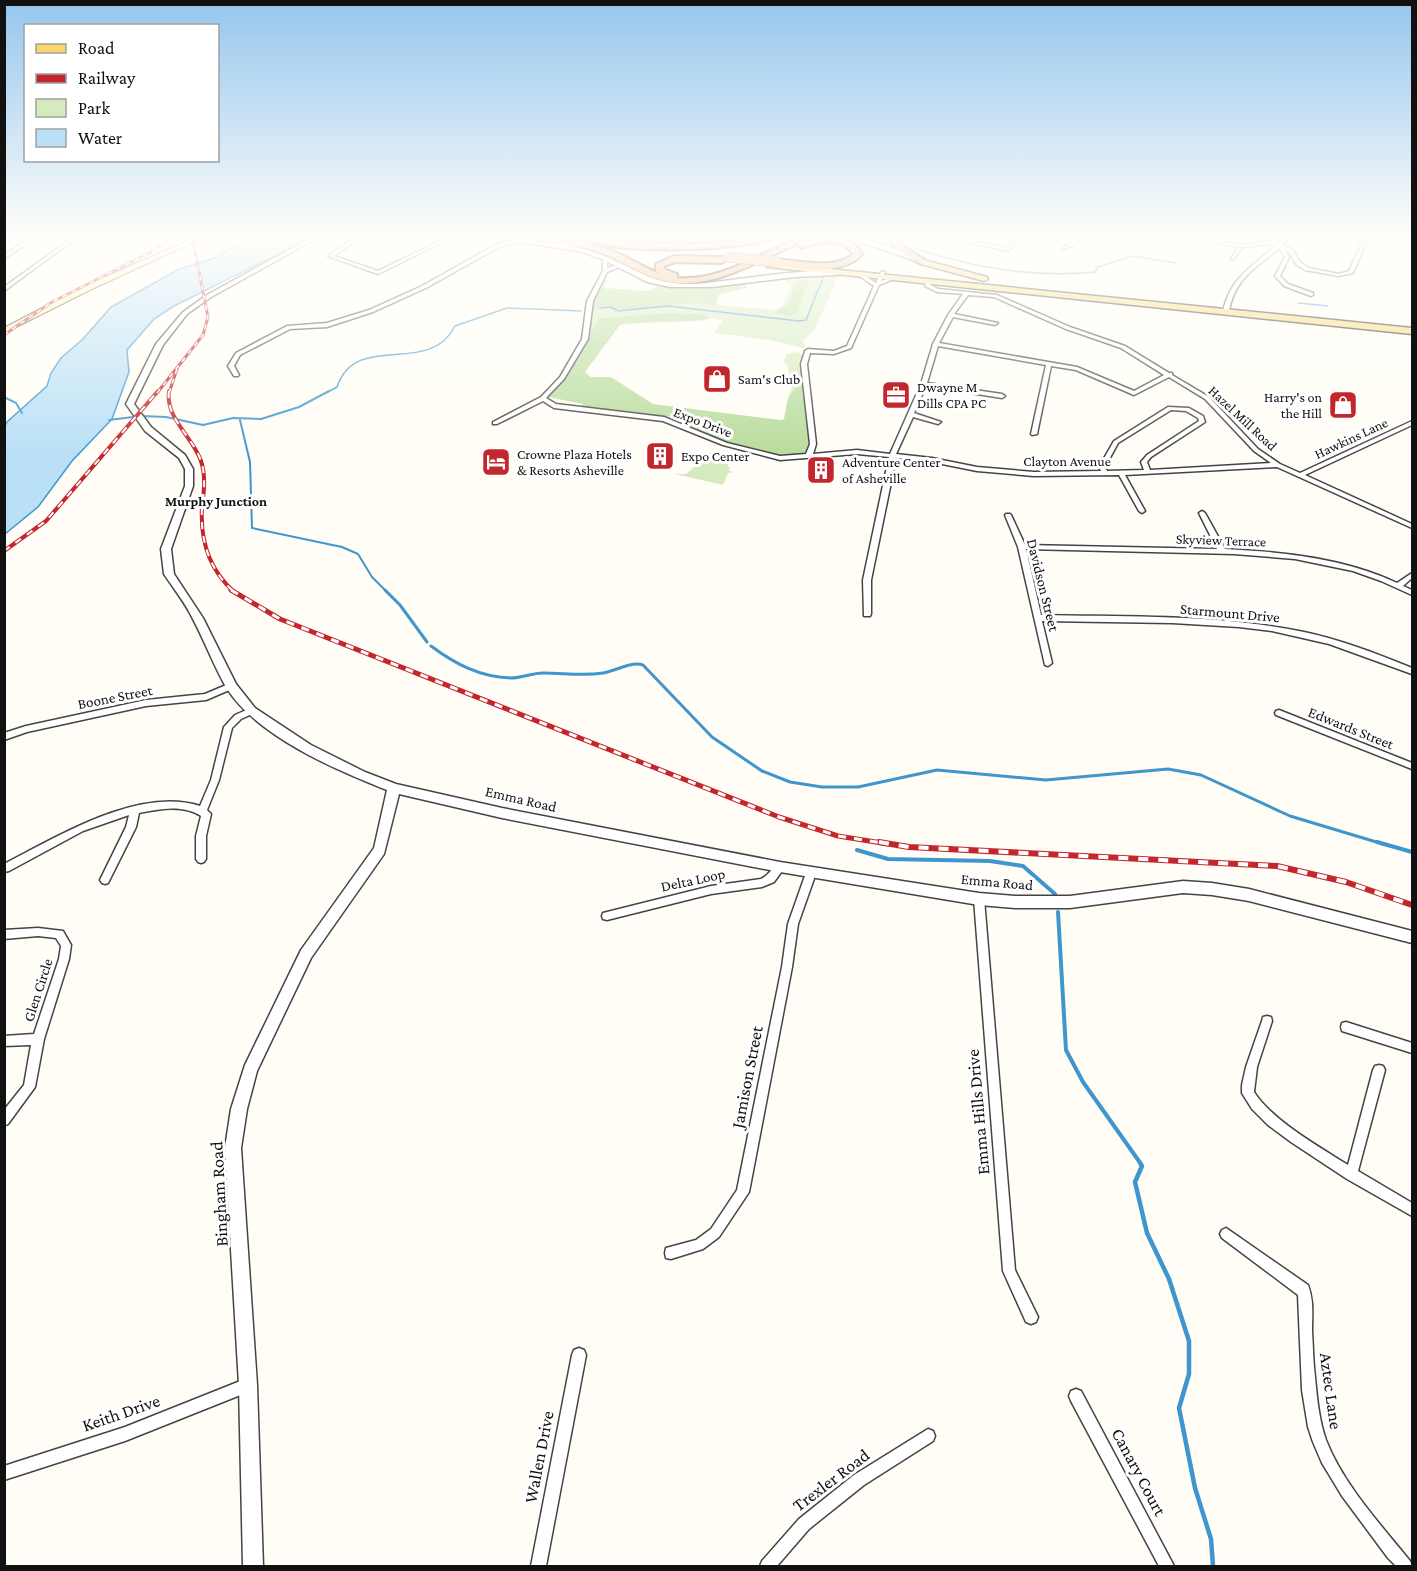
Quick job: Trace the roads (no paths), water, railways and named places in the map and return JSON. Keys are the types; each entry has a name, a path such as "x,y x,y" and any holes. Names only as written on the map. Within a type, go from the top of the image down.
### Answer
{"main road":[{"path":"4,331 46,309"},
{"path":"1229,309 1413,331"},
{"path":"1230,309 1413,325"}],"street":[{"name":"Emma Road","path":"190,309 169,330 139,383 130,404 142,421 182,457 189,469 189,486 166,549 167,567 198,618 231,686 251,711 307,748 394,788 502,813 811,873 979,899 1015,902 1070,902 1183,887 1212,889 1249,895 1413,937"},
{"path":"236,375 231,366 238,354 290,327 327,326 375,309"},
{"path":"495,423 543,398 562,378 585,339 589,309"},
{"path":"809,456 813,444 804,364 808,351 843,352 849,347 866,309"},
{"path":"867,614 867,580 892,454 924,384 936,344 955,309"},
{"name":"Hazel Mill Road","path":"1029,309 1068,328 1123,347 1207,398 1256,450 1278,465 1413,526"},
{"path":"951,315 995,323"},
{"path":"936,344 1049,363 1095,375 1134,393 1170,374"},
{"path":"1034,434 1049,363"},
{"path":"924,384 1002,396"},
{"name":"Expo Drive","path":"543,398 554,406 664,419 725,444 780,458 857,452"},
{"path":"1105,474 1102,467 1116,441 1170,408 1187,409 1201,417 1202,422 1149,456 1144,462 1148,472"},
{"path":"910,414 938,422"},
{"name":"Hawkins Lane","path":"1300,475 1413,423"},
{"name":"Clayton Avenue","path":"857,452 892,454 1034,474 1105,474 1278,465"},
{"path":"1121,473 1142,511"},
{"path":"1202,513 1222,551"},
{"name":"Davidson Street","path":"1008,515 1022,547 1048,663"},
{"name":"Skyview Terrace","path":"1022,547 1222,551 1327,561 1399,585 1413,593"},
{"path":"1399,585 1413,574"},
{"name":"Starmount Drive","path":"1039,618 1194,622 1276,630 1356,649 1413,670"},
{"name":"Boone Street","path":"4,737 26,729 146,703 206,697 231,686"},
{"path":"202,811 215,780 228,727 238,717 251,711"},
{"name":"Edwards Street","path":"1279,713 1413,766"},
{"name":"Bingham Road","path":"253,1566 248,1385 233,1148 239,1109 250,1070 306,954 380,850 394,788"},
{"path":"6,868 91,824 135,811 176,804 197,807 206,814 201,836 201,859"},
{"path":"105,880 131,827 135,811"},
{"name":"Delta Loop","path":"607,916 711,890 762,883 771,879 780,867"},
{"name":"Jamison Street","path":"671,1253 699,1245 715,1233 743,1192 787,967 793,924 811,873"},
{"name":"Emma Hills Drive","path":"979,899 1009,1271 1031,1317"},
{"name":"Glen Circle","path":"4,935 38,932 59,934 66,945 38,1039"},
{"path":"1267,1022 1247,1084 1249,1096 1263,1113 1352,1175 1413,1210"},
{"path":"1346,1027 1413,1047"},
{"path":"4,1041 38,1039 29,1087 4,1120"},
{"path":"1352,1175 1380,1070"},
{"name":"Aztec Lane","path":"1226,1234 1303,1290 1306,1297 1309,1372 1320,1441 1341,1480 1405,1566"},
{"name":"Wallen Drive","path":"538,1566 579,1355"},
{"name":"Keith Drive","path":"4,1473 125,1434 248,1385"},
{"name":"Canary Court","path":"1076,1396 1167,1566"},
{"name":"Trexler Road","path":"767,1566 804,1524 859,1480 928,1436"}],"water":[{"path":"109,309 169,309 154,319 127,350 129,372 112,419 72,461 38,507 5,534 5,426 47,386 51,373 61,358 83,339"}],"waterway":[{"path":"326,393 337,387 346,370 360,361 376,356 428,349 443,341 455,326 503,309"},
{"path":"539,309 581,311"},
{"path":"615,309 635,309"},
{"path":"697,309 799,321 806,320 810,309"},
{"path":"109,420 141,416 166,417 203,425 233,418 261,419 299,407 329,391"},
{"path":"4,397 16,403 22,413"},
{"path":"240,420 250,462 252,528 342,547 358,554 372,577 400,605 427,642"},
{"path":"431,646 468,668 500,677 515,678 543,673 595,674 634,664 643,665 712,737 762,771 790,782 822,787 858,787 937,770 1046,780 1168,769 1201,775 1290,816 1383,844"},
{"path":"1377,842 1412,852"},
{"path":"857,850 888,859 990,861 1023,866 1055,894"},
{"path":"1058,912 1066,1050 1083,1082 1141,1164"},
{"path":"1140,1163 1142,1166 1135,1182 1147,1233 1169,1279 1189,1341 1189,1374 1179,1408 1195,1488 1211,1539 1213,1566"}],"railway":[{"path":"4,335 41,309"},
{"path":"157,393 203,335 208,317 206,309"},
{"path":"169,393 177,369"},
{"path":"4,551 46,521 158,391"},
{"path":"169,393 171,410 175,419 197,452 203,467 202,519 208,553 218,573 233,591"},
{"path":"231,590 280,619 779,817 838,836 888,844"},
{"path":"879,842 909,847 1277,866 1346,882 1412,905"}],"place":[{"name":"Sam's Club","path":"717,379"},
{"name":"Dwayne M Dills CPA PC","path":"896,395"},
{"name":"Harry's on the Hill","path":"1343,405"},
{"name":"Expo Center","path":"660,456"},
{"name":"Crowne Plaza Hotels & Resorts Asheville","path":"496,462"},
{"name":"Adventure Center of Asheville","path":"821,470"}],"district":[{"name":"Murphy Junction","path":"216,501"}]}
